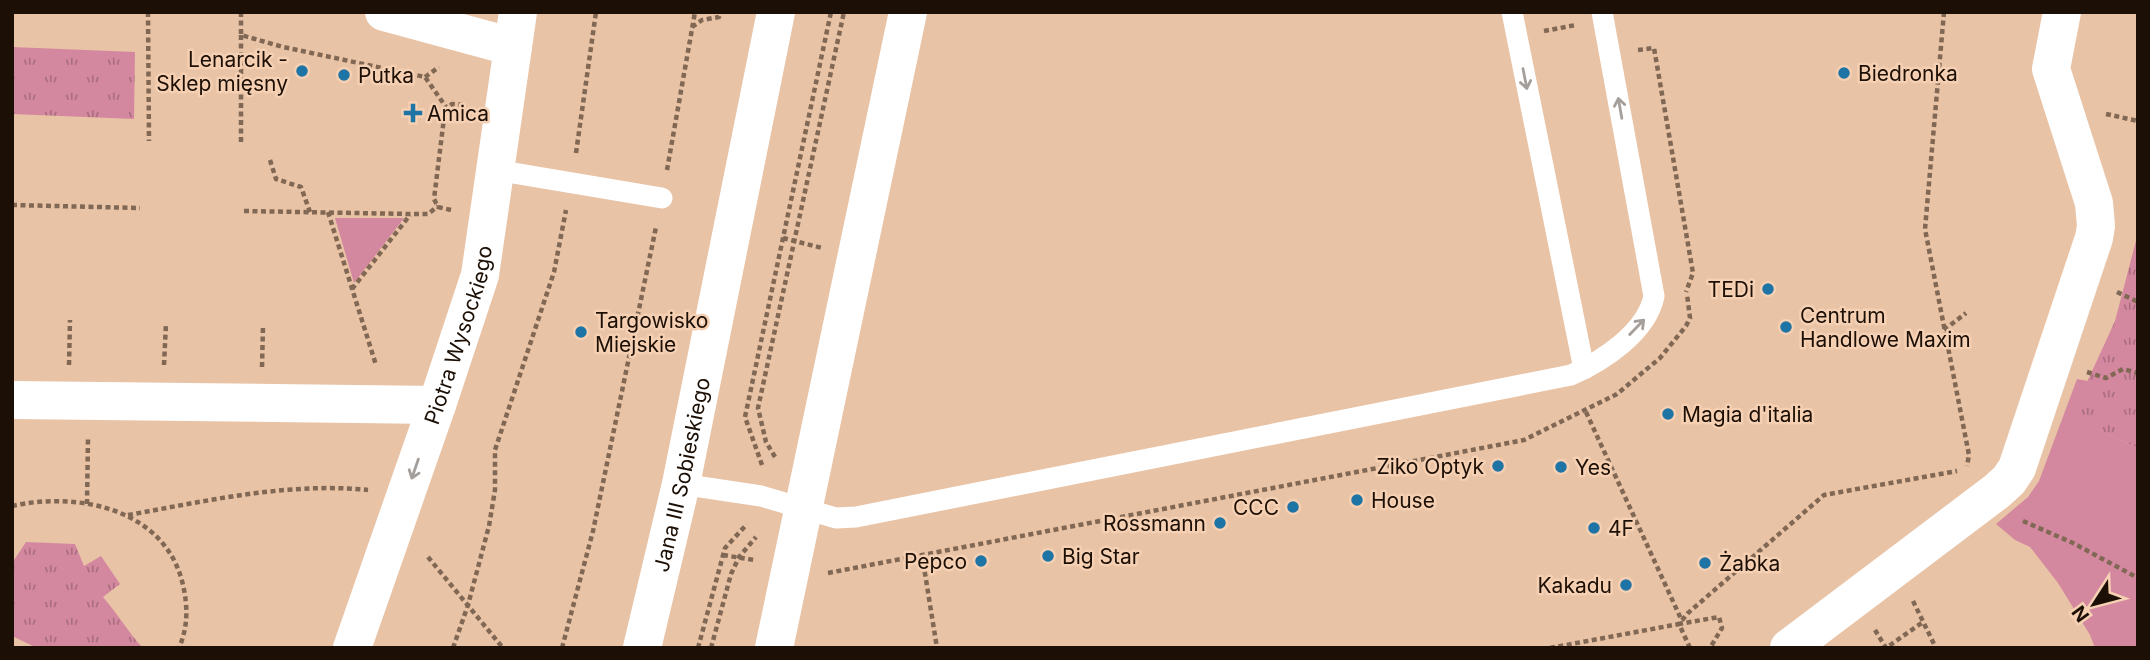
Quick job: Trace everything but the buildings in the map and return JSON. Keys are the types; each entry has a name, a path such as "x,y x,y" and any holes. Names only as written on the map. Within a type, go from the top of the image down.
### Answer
{"street":[{"path":"384,12 516,30"},
{"name":"Jana III Sobieskiego","path":"642,648 681,484 776,12"},
{"path":"774,648 789,504 908,12"},
{"path":"1789,648 1997,491 2017,468 2096,226 2094,203 2051,69 2062,12"},
{"name":"Piotra Wysockiego","path":"352,648 480,275 516,30"},
{"path":"12,400 437,405"}],"lane":[{"path":"1512,12 1584,369"},
{"path":"681,484 789,504 836,518 856,517 1557,377 1584,369 1643,322 1652,309 1654,296 1602,12"},
{"path":"495,170 662,198"}],"path":[{"path":"148,12 149,141"},
{"path":"241,12 241,142"},
{"path":"453,648 468,605 489,526 495,490 495,450 554,272 571,183 596,12"},
{"path":"562,648 593,531 662,198 695,12"},
{"path":"692,27 702,20 719,17 720,12"},
{"path":"766,477 745,416 831,12"},
{"path":"711,648 731,575 740,558 770,517 789,504 776,459 762,430 758,408 844,12"},
{"path":"1680,622 1825,495 1966,469 1969,455 1926,229 1944,12"},
{"path":"241,35 283,47 425,77 446,107 434,199 438,206 455,214"},
{"path":"1636,38 1637,51 1654,48 1693,272 1686,292"},
{"path":"446,107 452,104 471,104"},
{"path":"270,160 276,179 301,187 310,212"},
{"path":"12,205 140,208"},
{"path":"244,211 428,214 438,206"},
{"path":"328,212 377,369"},
{"path":"352,289 410,214"},
{"path":"783,238 816,246"},
{"path":"1944,330 1966,313"},
{"path":"69,372 70,320"},
{"path":"163,375 166,323"},
{"path":"261,379 263,326"},
{"path":"2082,371 2106,377 2123,369 2138,373"},
{"path":"1586,412 1690,648"},
{"path":"127,515 262,491 335,486 376,490"},
{"path":"12,506 46,502 100,505 127,515 149,529 167,551 181,576 187,613 180,648"},
{"path":"2020,521 2031,523 2073,543 2138,578"},
{"path":"698,648 725,548 749,522"},
{"path":"922,555 937,648"},
{"path":"428,557 503,648"},
{"path":"1910,594 1936,648"},
{"path":"1550,648 1680,622 1719,617 1722,628 1710,648"},
{"path":"1872,626 1886,648 1923,622"}],"green space":[{"path":"12,47 135,52 134,119 12,114"},
{"path":"335,218 404,218 354,283"},
{"path":"2138,233 2138,448 2071,417 2115,321"},
{"path":"2077,379 2088,381 2072,417 2138,448 2138,648 2095,648 2058,583 2030,547 2015,540 1996,524 2028,497 2039,481"},
{"path":"26,542 75,544 84,566 101,556 120,584 103,597 143,648 37,648 12,636 12,563"}],"place":[{"name":"Lenarcik - Sklep mięsny","path":"302,71"},
{"name":"Biedronka","path":"1844,73"},
{"name":"Putka","path":"344,75"},
{"name":"Amica","path":"413,113"},
{"name":"TEDi","path":"1768,289"},
{"name":"Centrum Handlowe Maxim","path":"1786,327"},
{"name":"Targowisko Miejskie","path":"581,332"},
{"name":"Magia d'italia","path":"1668,414"},
{"name":"Ziko Optyk","path":"1498,466"},
{"name":"Yes","path":"1561,467"},
{"name":"House","path":"1357,500"},
{"name":"CCC","path":"1293,507"},
{"name":"Rossmann","path":"1220,523"},
{"name":"4F","path":"1594,528"},
{"name":"Big Star","path":"1048,556"},
{"name":"Pepco","path":"981,561"},
{"name":"Żabka","path":"1705,563"},
{"name":"Kakadu","path":"1626,585"}]}
